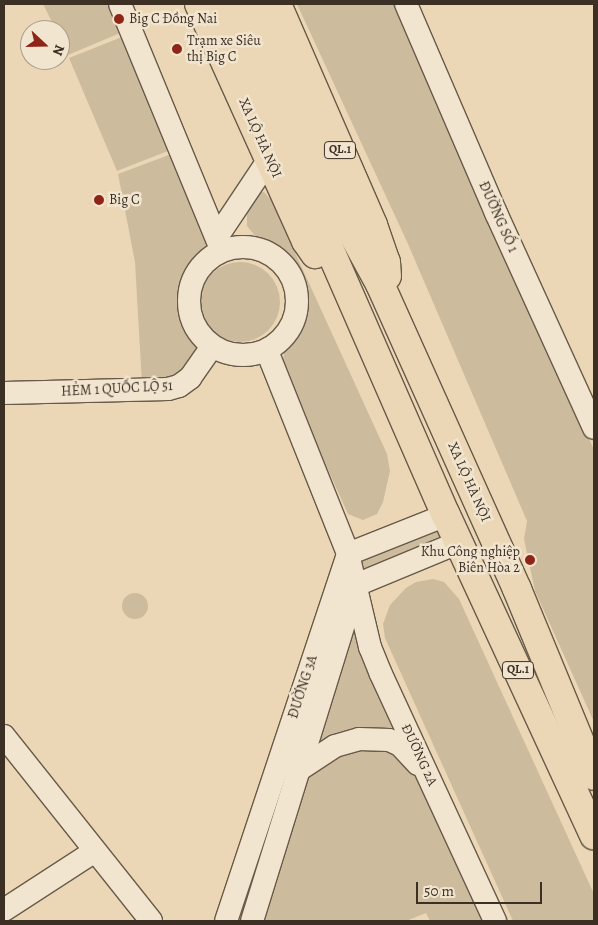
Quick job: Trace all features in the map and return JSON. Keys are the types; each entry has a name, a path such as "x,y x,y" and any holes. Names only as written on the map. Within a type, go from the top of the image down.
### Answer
{"highway":[{"name":"XA LỘ HÀ NỘI","path":"199,4 306,241 360,318"},
{"name":"XA LỘ HÀ NỘI","path":"227,4 323,234 446,515"},
{"name":"XA LỘ HÀ NỘI","path":"251,4 350,229 388,300 517,589 594,776"},
{"name":"XA LỘ HÀ NỘI","path":"277,4 373,225 386,262 388,300"},
{"name":"QL.1","path":"446,515 594,835"}],"street":[{"path":"120,4 220,244"},
{"name":"ĐƯỜNG SỐ 1","path":"406,4 496,213 594,428"},
{"path":"220,244 259,249 276,257 288,270 296,288 297,306 292,324 282,340 267,351 239,356 225,353 212,346 200,335 192,320 188,304 190,287 197,272 220,244 269,159"},
{"name":"HẺM 1 QUỐC LỘ 51","path":"4,393 168,390 179,386 190,378 212,346"},
{"path":"267,351 348,554 446,515"},
{"path":"356,585 460,542"},
{"name":"ĐƯỜNG 2A","path":"348,554 370,647 495,921"},
{"name":"ĐƯỜNG 3A","path":"226,921 348,554"},
{"name":"ĐƯỜNG 3A","path":"252,921 356,585"},
{"path":"4,736 150,921"},
{"path":"298,771 335,746 359,739 378,738 390,740 400,745 431,779"},
{"path":"4,910 95,851"}],"shaded area":[{"path":"43,4 113,4 125,31 70,54 70,20 51,20"},
{"path":"297,4 398,4 594,450 594,722 535,591 524,539 527,521 408,244"},
{"path":"127,35 173,149 117,171 70,58"},
{"path":"174,153 215,248 204,255 191,269 184,289 182,304 186,323 196,340 204,347 186,373 142,384 135,262 118,174"},
{"path":"264,192 271,200 387,454 390,471 383,502 377,514 363,520 348,514 288,381 283,359 286,344 298,328 303,308 302,285 294,267 278,251 261,243 247,226 247,208 257,193"},
{"path":"232,262 248,262 269,273 280,294 280,310 269,331 248,342 232,342 218,336 206,324 200,310 200,294 206,280 218,268"},
{"path":"442,527 447,537 359,574 355,562"},
{"path":"433,579 444,582 459,599 594,894 594,921 513,921 385,638 383,624 390,605 406,588 416,582"},
{"path":"135,593 144,597 148,606 144,615 135,619 126,615 122,606 126,597"},
{"path":"355,623 401,740 313,755"},
{"path":"379,743 416,771 485,921 430,921 426,913 406,921 261,921 307,771 338,751"}],"place":[{"name":"Big C Đồng Nai","path":"119,19"},
{"name":"Trạm xe Siêu thị Big C","path":"177,49"},
{"name":"Big C","path":"99,200"},
{"name":"Khu Công nghiệp Biên Hòa 2","path":"530,560"}]}
